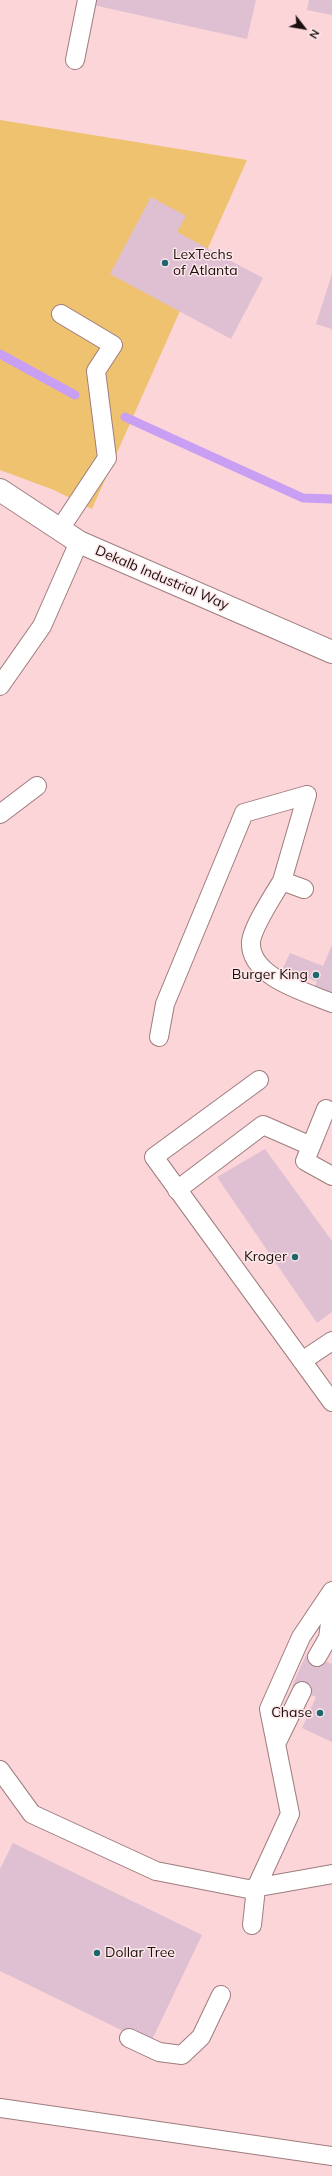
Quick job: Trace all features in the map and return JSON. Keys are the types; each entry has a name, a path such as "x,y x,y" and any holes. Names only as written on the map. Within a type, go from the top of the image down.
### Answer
{"main road":[{"name":"Dekalb Industrial Way","path":"0,490 79,542 332,652"}],"lane":[{"path":"75,60 86,0"},
{"path":"60,529 107,458 96,371 113,345 61,314"},
{"path":"1,683 42,626 79,542"},
{"path":"0,814 37,786"},
{"path":"160,1037 165,1004 244,813 307,795 282,881 263,914 251,942 256,962 272,977 332,1003"},
{"path":"282,881 304,889"},
{"path":"259,1080 154,1157 332,1402"},
{"path":"326,1109 305,1160 332,1176"},
{"path":"177,1190 263,1125 311,1146"},
{"path":"302,1361 332,1341"},
{"path":"252,1925 256,1888 290,1814 269,1709 301,1638 332,1590"},
{"path":"317,1658 328,1638 332,1608"},
{"path":"276,1744 302,1691"},
{"path":"0,1770 32,1814 156,1871 248,1889 332,1874"},
{"path":"129,2038 159,2052 182,2056 201,2037 221,1995"},
{"path":"0,2108 332,2156"}],"shaded area":[{"path":"0,120 247,160 92,509 54,490 0,470"}],"building":[{"path":"94,0 256,0 247,39 93,5"},
{"path":"309,0 332,0 332,15 307,10"},
{"path":"151,197 186,216 177,232 263,278 231,339 110,274"},
{"path":"332,274 332,329 316,324"},
{"name":"Burger King","path":"332,945 332,999 314,987 317,982 283,968 290,953 323,966"},
{"path":"265,1149 332,1241 332,1312 317,1323 217,1177"},
{"name":"Chase","path":"307,1653 332,1664 332,1742 302,1728 316,1697 292,1686"},
{"name":"Dollar Tree","path":"13,1843 202,1935 150,2044 0,1971 0,1869"}],"waterway":[{"path":"0,354 75,395"},
{"path":"125,417 303,498 332,499"}],"place":[{"name":"LexTechs of Atlanta","path":"165,263"},
{"name":"Burger King","path":"316,975"},
{"name":"Kroger","path":"295,1257"},
{"name":"Chase","path":"320,1713"},
{"name":"Dollar Tree","path":"97,1953"}]}
